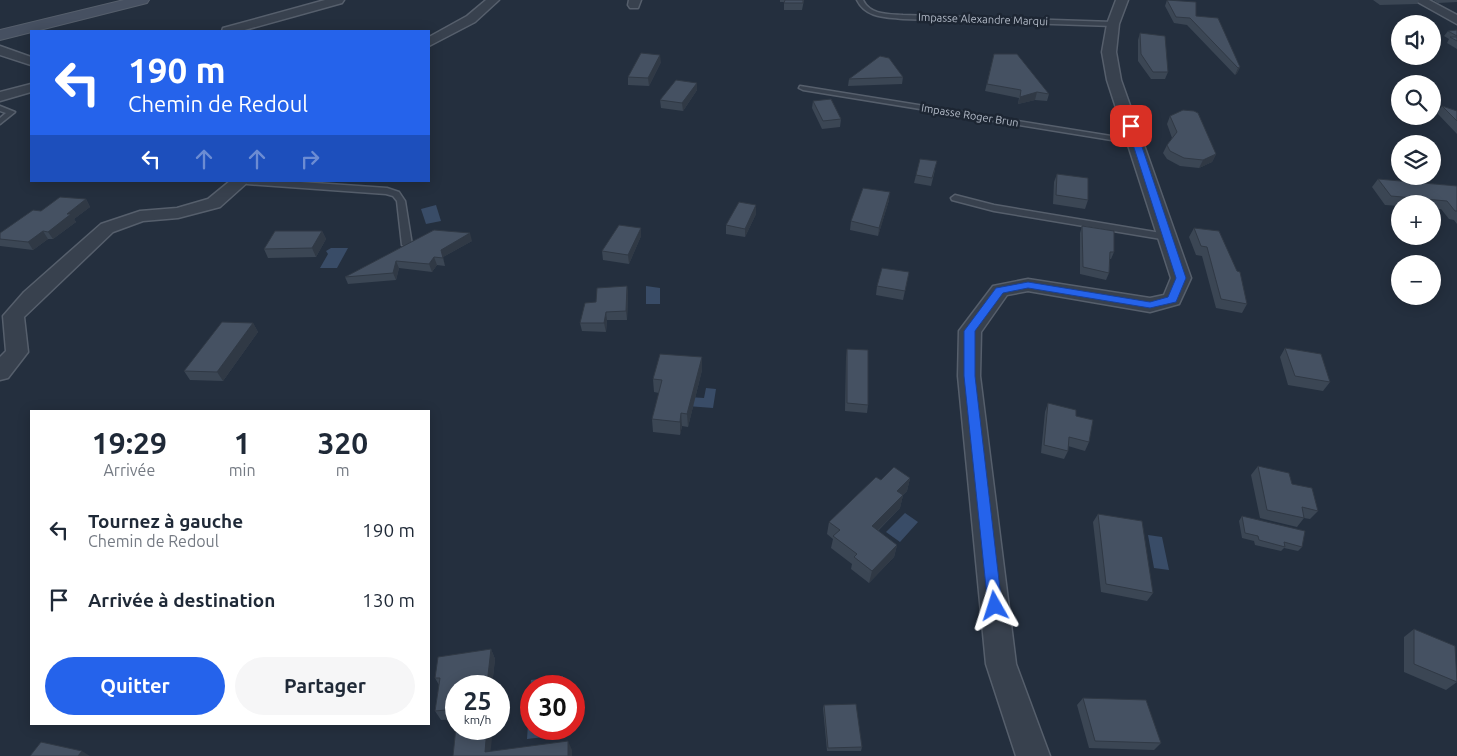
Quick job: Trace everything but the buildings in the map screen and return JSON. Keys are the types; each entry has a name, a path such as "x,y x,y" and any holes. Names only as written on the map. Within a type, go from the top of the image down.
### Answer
{"main road":[{"path":"0,35 132,1"}],"street":[{"path":"232,30 338,0"},
{"path":"430,41 471,19 493,0"},
{"path":"1033,756 1002,664 969,376 970,331 1000,290 1028,285 1150,305 1172,299 1181,278 1114,80 1110,52 1113,24 1122,0"},
{"path":"1420,0 1457,20"},
{"path":"0,50 30,60"},
{"path":"0,97 30,88"},
{"path":"0,372 17,352 13,316 31,296 107,228 140,216 178,213 214,203 239,182"}],"lane":[{"name":"Impasse Alexandre Marqui","path":"860,0 861,4 873,14 903,17 1113,24"},
{"name":"Impasse Roger Brun","path":"803,88 1136,142"},
{"path":"0,108 11,112 0,122"},
{"path":"261,182 387,191 396,194 401,201 407,245"},
{"path":"955,198 994,208 1167,237"}],"water":[{"path":"436,205 441,221 426,224 421,209"},
{"path":"331,248 348,248 337,268 320,268 328,254 326,251"},
{"path":"646,286 660,288 660,304 646,304"},
{"path":"706,388 716,389 713,408 687,406 689,397 704,398"},
{"path":"905,513 918,522 900,542 886,532"},
{"path":"1148,535 1162,537 1169,570 1154,568"}],"route":[{"path":"995,606 969,376 970,331 1000,290 1028,285 1150,305 1172,299 1181,278 1131,126"}]}
